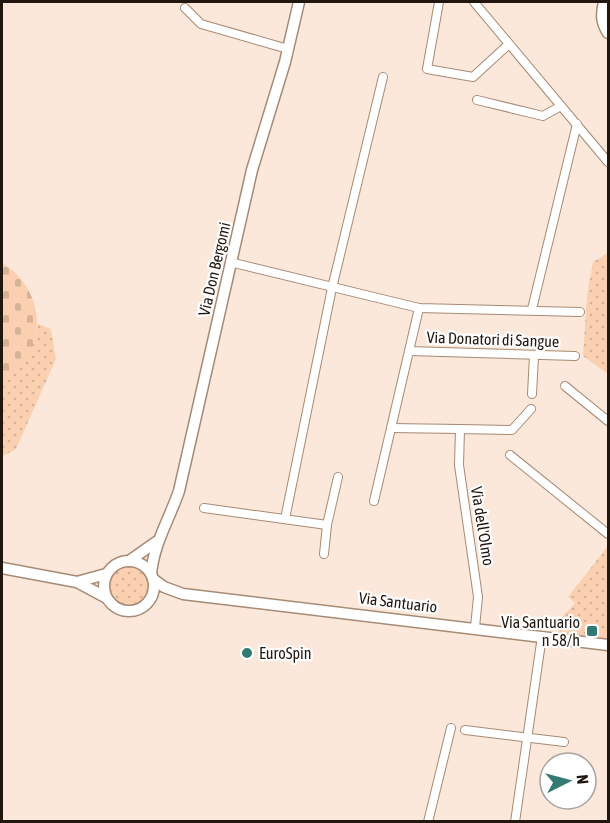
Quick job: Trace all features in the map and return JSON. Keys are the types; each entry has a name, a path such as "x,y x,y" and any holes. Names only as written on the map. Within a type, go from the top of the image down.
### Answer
{"street":[{"name":"Via Don Bergomi","path":"129,561 156,542 170,519 179,491 252,170 288,49 299,2"},
{"path":"439,2 427,69 473,77 509,44"},
{"path":"474,2 609,162"},
{"path":"604,2 601,13 603,25 609,33"},
{"path":"185,8 201,24 288,49"},
{"path":"285,519 332,288 383,77"},
{"path":"477,100 543,116 561,106"},
{"path":"532,309 577,124"},
{"path":"230,262 419,308 532,309 580,312"},
{"name":"Via Donatori di Sangue","path":"374,501 419,308"},
{"name":"Via Donatori di Sangue","path":"410,351 576,356"},
{"path":"532,394 534,356"},
{"path":"565,386 609,421"},
{"path":"391,428 512,430 531,409"},
{"name":"Via dell'Olmo","path":"460,429 459,465 478,597 475,627"},
{"path":"510,454 609,534"},
{"path":"324,554 327,525 338,477"},
{"path":"204,508 327,525"},
{"name":"Via Don Bergomi","path":"152,576 156,542"},
{"path":"2,568 77,582 105,597 117,609 125,612 134,612 148,603 154,587 152,576 138,562 129,561 112,567 106,574 103,589 105,597"},
{"path":"77,582 106,574"},
{"name":"Via Santuario","path":"152,576 164,587 183,594 475,627 609,645"},
{"name":"Via Santuario","path":"148,603 162,597 183,594"},
{"path":"515,822 542,636"},
{"path":"428,822 452,728"},
{"path":"465,730 564,742"}],"green space":[{"path":"608,253 608,374 583,356 587,295 593,262"},
{"path":"2,263 17,274 27,288 34,304 37,321 35,338 29,354 18,368 2,379"},
{"path":"38,324 51,329 56,359 16,449 3,456 2,379 15,369 25,356"},
{"path":"608,546 608,640 559,634 556,624 575,603 568,597"},
{"path":"129,566 136,567 142,572 147,578 147,592 142,598 136,603 129,604 122,603 116,598 111,592 110,585 111,578 116,572 122,567"}],"place":[{"name":"Via Santuario n 58/h","path":"592,631"},
{"name":"EuroSpin","path":"247,653"}]}
